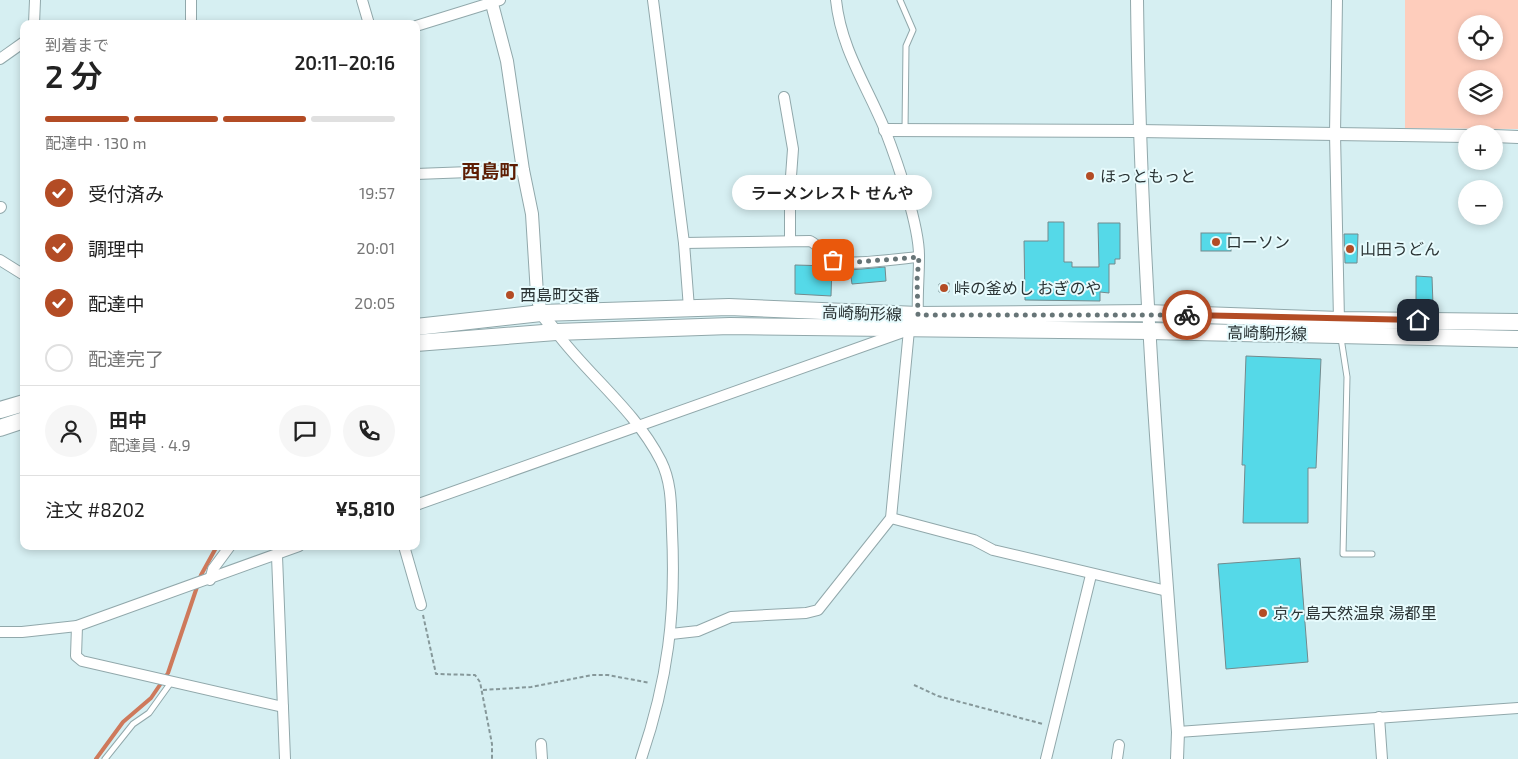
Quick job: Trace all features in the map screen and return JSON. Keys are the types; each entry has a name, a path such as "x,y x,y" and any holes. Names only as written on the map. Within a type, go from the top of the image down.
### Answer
{"main road":[{"name":"高崎駒形線","path":"420,326 541,313 729,307 918,315 1147,313 1518,339"},
{"name":"高崎駒形線","path":"420,342 556,332 730,326 909,330 1150,331 1518,322"},
{"path":"0,410 20,404"},
{"path":"0,428 20,421"}],"street":[{"path":"34,20 35,0"},
{"path":"190,20 191,0"},
{"path":"362,0 368,20"},
{"path":"654,0 684,243 689,308"},
{"path":"671,634 698,631 731,617 806,613 818,610 891,518 909,330 918,315 917,280 919,257 912,213 885,130 852,65 836,0"},
{"path":"1136,0 1138,131 1147,313 1150,331 1178,732 1177,759"},
{"path":"1337,0 1335,134 1340,327"},
{"path":"420,25 494,1 507,61 523,170 532,214 536,294 541,313 639,427 660,459 667,475 670,492 674,576 671,634 657,714 641,759"},
{"path":"0,59 20,45"},
{"path":"784,97 793,149 789,196 790,242"},
{"path":"885,130 1138,131 1458,136"},
{"path":"1503,136 1518,137"},
{"path":"420,174 523,170"},
{"path":"684,243 810,242 817,244 833,260 845,263 919,257"},
{"path":"0,260 20,272"},
{"path":"420,504 909,330"},
{"path":"891,518 974,540 993,550 1167,591"},
{"path":"210,580 213,569 227,550"},
{"path":"0,632 22,632 77,626 290,550"},
{"path":"405,550 421,605"},
{"path":"277,556 285,759"},
{"path":"1046,759 1091,574"},
{"path":"77,626 76,656 82,661 283,707"},
{"path":"1178,732 1518,708"},
{"path":"1379,717 1382,759"},
{"path":"541,744 542,759"},
{"path":"1117,759 1119,745"}],"lane":[{"path":"900,0 913,30 906,46 905,130"},
{"path":"1340,327 1346,377 1343,554 1372,554"},
{"path":"105,759 133,724 149,713 171,681"}],"path":[{"path":"421,605 436,674 475,675 482,690 492,744 492,759"},
{"path":"482,690 531,687 592,675 608,675 662,686"},
{"path":"914,685 938,696 1054,726"}],"shaded area":[{"path":"1405,0 1518,0 1518,129 1503,129 1503,125 1458,125 1458,128 1405,128"}],"building":[{"path":"1048,222 1064,222 1064,262 1072,262 1072,267 1099,267 1098,223 1120,223 1120,259 1115,259 1115,264 1109,264 1109,293 1100,292 1100,301 1025,300 1024,241 1048,241"},
{"name":"ローソン","path":"1201,233 1231,233 1231,251 1201,251"},
{"name":"山田うどん","path":"1344,234 1358,234 1357,263 1345,263"},
{"path":"795,265 832,266 831,296 795,294"},
{"path":"885,267 886,281 852,284 850,270"},
{"path":"1416,276 1432,277 1433,305 1416,304"},
{"name":"峠の釜めし おぎのや","path":"949,283 949,292 939,292 939,284"},
{"path":"1246,356 1321,359 1316,468 1308,468 1308,523 1243,523 1245,465 1242,465"},
{"name":"京ヶ島天然温泉 湯都里","path":"1300,558 1308,662 1226,669 1218,564"}],"waterway":[{"path":"96,759 123,722 151,698 168,673 201,575 215,550"}],"way so far":[{"path":"833,260 845,263 919,257 917,280 918,315 1147,313 1187,315"}],"place":[{"name":"ほっともっと","path":"1090,176"},
{"name":"ローソン","path":"1216,242"},
{"name":"山田うどん","path":"1350,249"},
{"name":"ラーメンレスト せんや","path":"833,260"},
{"name":"峠の釜めし おぎのや","path":"944,288"},
{"name":"西島町交番","path":"510,295"},
{"name":"京ヶ島天然温泉 湯都里","path":"1263,613"}],"district":[{"name":"西島町","path":"490,171"}],"route":[{"path":"1187,315 1339,320 1418,320"}]}
